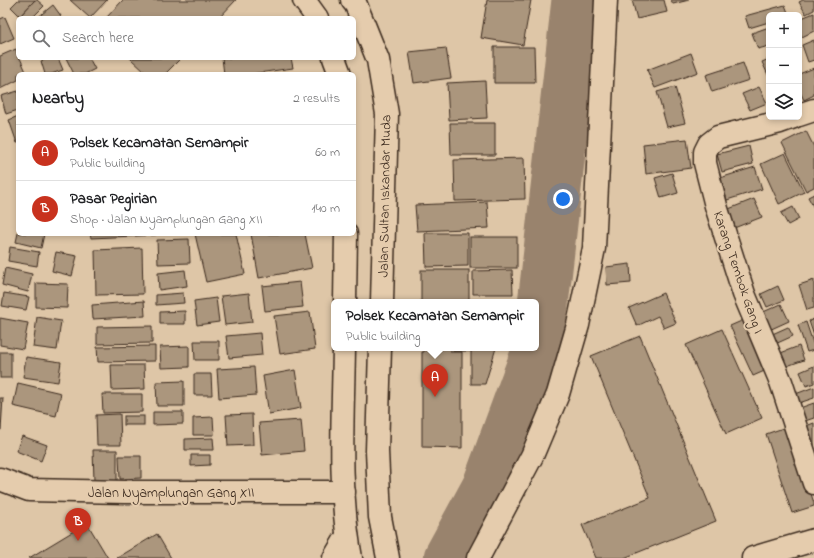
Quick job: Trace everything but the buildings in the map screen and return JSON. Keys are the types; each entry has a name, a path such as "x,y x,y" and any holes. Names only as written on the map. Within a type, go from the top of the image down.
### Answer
{"main road":[{"path":"304,0 316,16"},
{"name":"Jalan Sultan Iskandar Muda","path":"352,0 356,5 378,60 387,114 382,299"},
{"path":"478,558 532,456 558,394 578,325 594,248 606,0"},
{"path":"335,60 339,72"},
{"path":"802,114 814,110"},
{"name":"Karang Tembok Gang I","path":"786,120 718,137 709,144 705,152 705,163 716,206 744,294 780,382 814,483"},
{"path":"344,299 346,236"},
{"path":"344,351 342,453 346,536 351,558"},
{"path":"380,351 377,451 380,517 388,558"},
{"name":"Jalan Nyamplungan Gang XII","path":"0,479 29,490 124,492 344,492"},
{"path":"334,558 346,536"},
{"path":"753,558 814,540"}],"waterway":[{"path":"539,340 577,0"},
{"path":"449,558 487,488 537,351"}],"place":[{"name":"Polsek Kecamatan Semampir","path":"435,397"},
{"name":"Pasar Pegirian","path":"78,541"}]}
